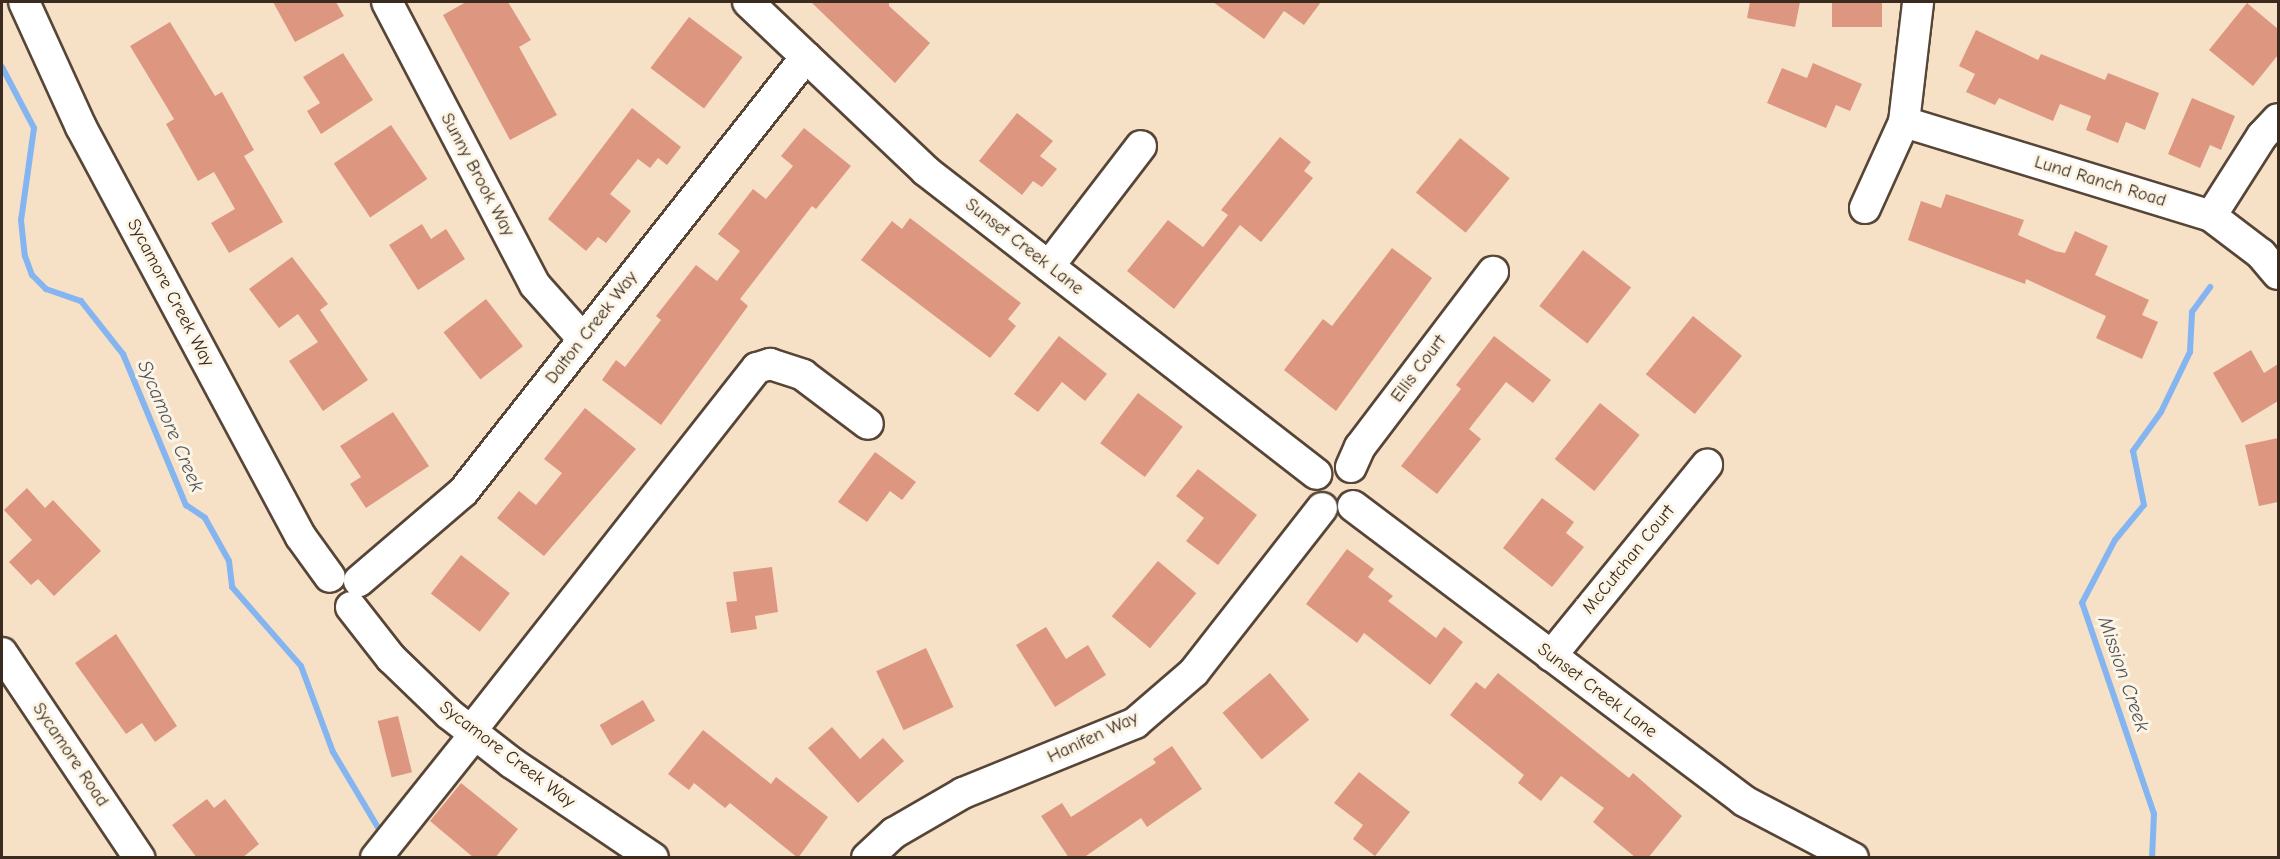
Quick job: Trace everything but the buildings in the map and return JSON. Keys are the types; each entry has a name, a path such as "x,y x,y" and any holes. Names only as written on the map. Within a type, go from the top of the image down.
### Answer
{"street":[{"name":"Sycamore Creek Way","path":"24,2 86,137 301,537 330,577 344,572 391,658 473,733 512,763 653,858"},
{"name":"Sunny Brook Way","path":"387,2 535,285 583,339"},
{"name":"Sunset Creek Lane","path":"748,2 926,171 1316,474"},
{"path":"1865,208 1904,122 1918,2"},
{"name":"Dalton Creek Way","path":"355,594 463,492 806,57"},
{"path":"2211,216 2262,135 2278,119"},
{"name":"Lund Ranch Road","path":"1904,122 2211,216 2261,254 2278,274"},
{"path":"1049,266 1141,146"},
{"name":"Ellis Court","path":"1351,468 1360,447 1493,273"},
{"path":"384,848 758,368 770,364 803,375 868,424"},
{"path":"1330,463 1351,468 1360,484 1353,506 1337,512 1322,508 1311,487 1316,474 1330,463"},
{"name":"McCutchan Court","path":"1551,656 1707,465"},
{"name":"Sunset Creek Lane","path":"1353,506 1744,801 1852,858"},
{"name":"Hanifen Way","path":"867,858 894,833 963,793 1135,723 1194,672 1322,508"},
{"name":"Sycamore Road","path":"2,653 139,858"}],"waterway":[{"name":"Sycamore Creek","path":"2,67 34,128 21,220 25,256 32,275 46,289 81,301 123,354 186,505 205,518 229,561 232,587 301,666 333,752 383,836"},
{"name":"Mission Creek","path":"2152,858 2154,814 2082,603 2115,540 2144,505 2133,451 2161,412 2190,352 2192,312 2210,287"}]}
